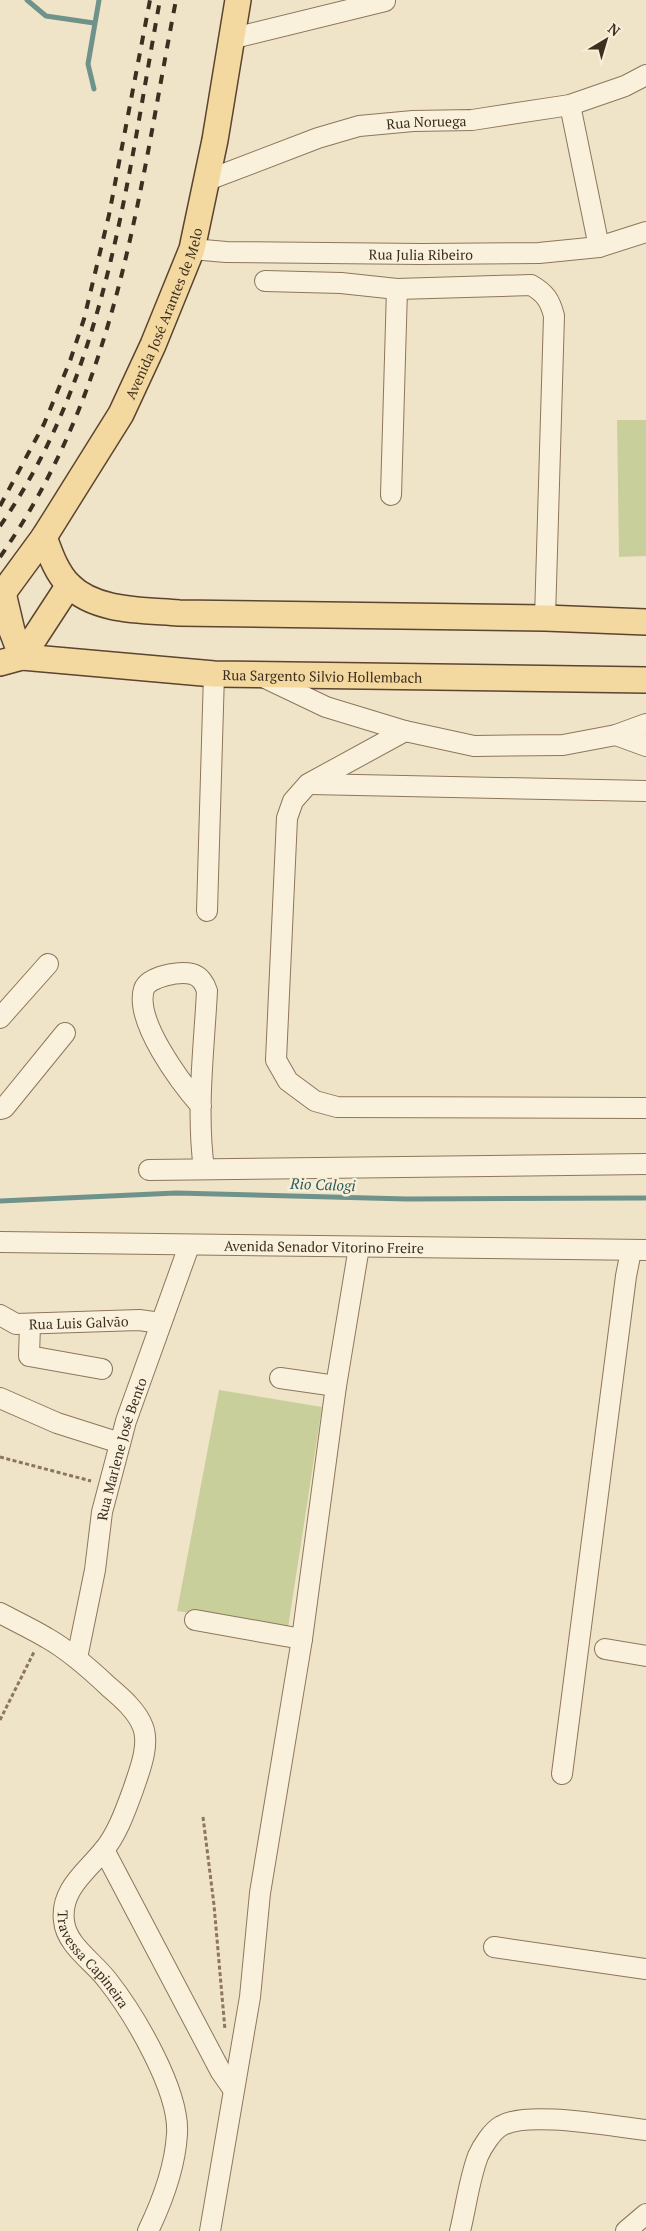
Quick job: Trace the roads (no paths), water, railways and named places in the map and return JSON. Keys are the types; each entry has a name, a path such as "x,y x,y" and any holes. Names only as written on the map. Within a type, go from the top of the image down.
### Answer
{"main road":[{"name":"Avenida José Arantes de Melo","path":"2,595 44,537 121,414 153,345 192,249 208,180 238,0"},
{"path":"44,537 52,557 69,585 89,600 122,608 179,614 545,618 646,622"},
{"path":"11,660 69,585"},
{"path":"2,595 12,631 11,660"},
{"name":"Rua Sargento Silvio Hollembach","path":"11,660 214,674 646,680"}],"street":[{"path":"230,39 385,1"},
{"name":"Rua Noruega","path":"208,180 318,138 359,126 413,121 472,120 570,105 625,86 646,75"},
{"path":"570,105 599,247"},
{"name":"Rua Julia Ribeiro","path":"192,249 226,252 540,253 599,247 646,232"},
{"path":"265,281 397,288 531,285 544,292 554,316 545,618"},
{"path":"391,495 397,288"},
{"path":"207,911 214,674"},
{"path":"259,675 326,707 405,730 474,746 563,745 616,735 646,724"},
{"path":"405,730 308,784 293,801 287,818 276,1060 288,1081 315,1101 337,1107 646,1108"},
{"path":"616,735 646,746"},
{"path":"308,784 646,791"},
{"path":"0,1018 48,964"},
{"path":"201,1106 167,1062 143,1010 144,990 147,983 156,977 192,974 200,978 207,991 201,1106 201,1145 204,1169"},
{"path":"0,1109 4,1108 65,1033"},
{"path":"149,1170 646,1164"},
{"name":"Avenida Senador Vitorino Freire","path":"1,1244 639,1250"},
{"name":"Rua Marlene José Bento","path":"77,1658 95,1570 102,1512 120,1443 189,1246"},
{"path":"210,2231 250,1997 260,1893 302,1639 336,1386 359,1247"},
{"path":"562,1774 626,1276 639,1250"},
{"name":"Rua Luis Galvão","path":"0,1315 16,1324 138,1320 161,1323"},
{"path":"30,1324 29,1356 102,1369"},
{"path":"280,1378 336,1386"},
{"path":"0,1398 57,1423 120,1443"},
{"name":"Travessa Capineira","path":"0,1613 42,1635 77,1658 127,1704 143,1728 144,1744 141,1766 126,1808 104,1850 71,1888 64,1903 64,1922 70,1940 108,1980 129,2011 156,2059 173,2100 178,2132 172,2167 160,2205 148,2231"},
{"path":"195,1620 302,1639"},
{"path":"605,1649 646,1656"},
{"path":"104,1850 221,2072 233,2089"},
{"path":"494,1947 646,1968"},
{"path":"460,2231 478,2155 487,2141 501,2126 517,2121 542,2119 646,2130"},
{"path":"626,2231 646,2214"}],"waterway":[{"path":"27,0 46,16 94,23"},
{"path":"94,89 88,64 99,0"},
{"name":"Rio Calogi","path":"0,1201 176,1193 407,1199 646,1198"}],"railway":[{"path":"0,506 44,424 70,361 84,319 109,215 150,0"},
{"path":"0,526 36,467 66,404 89,340 108,273 123,205 160,0"},
{"path":"0,557 40,493 72,426 98,358 118,289 135,218 176,0"}]}
